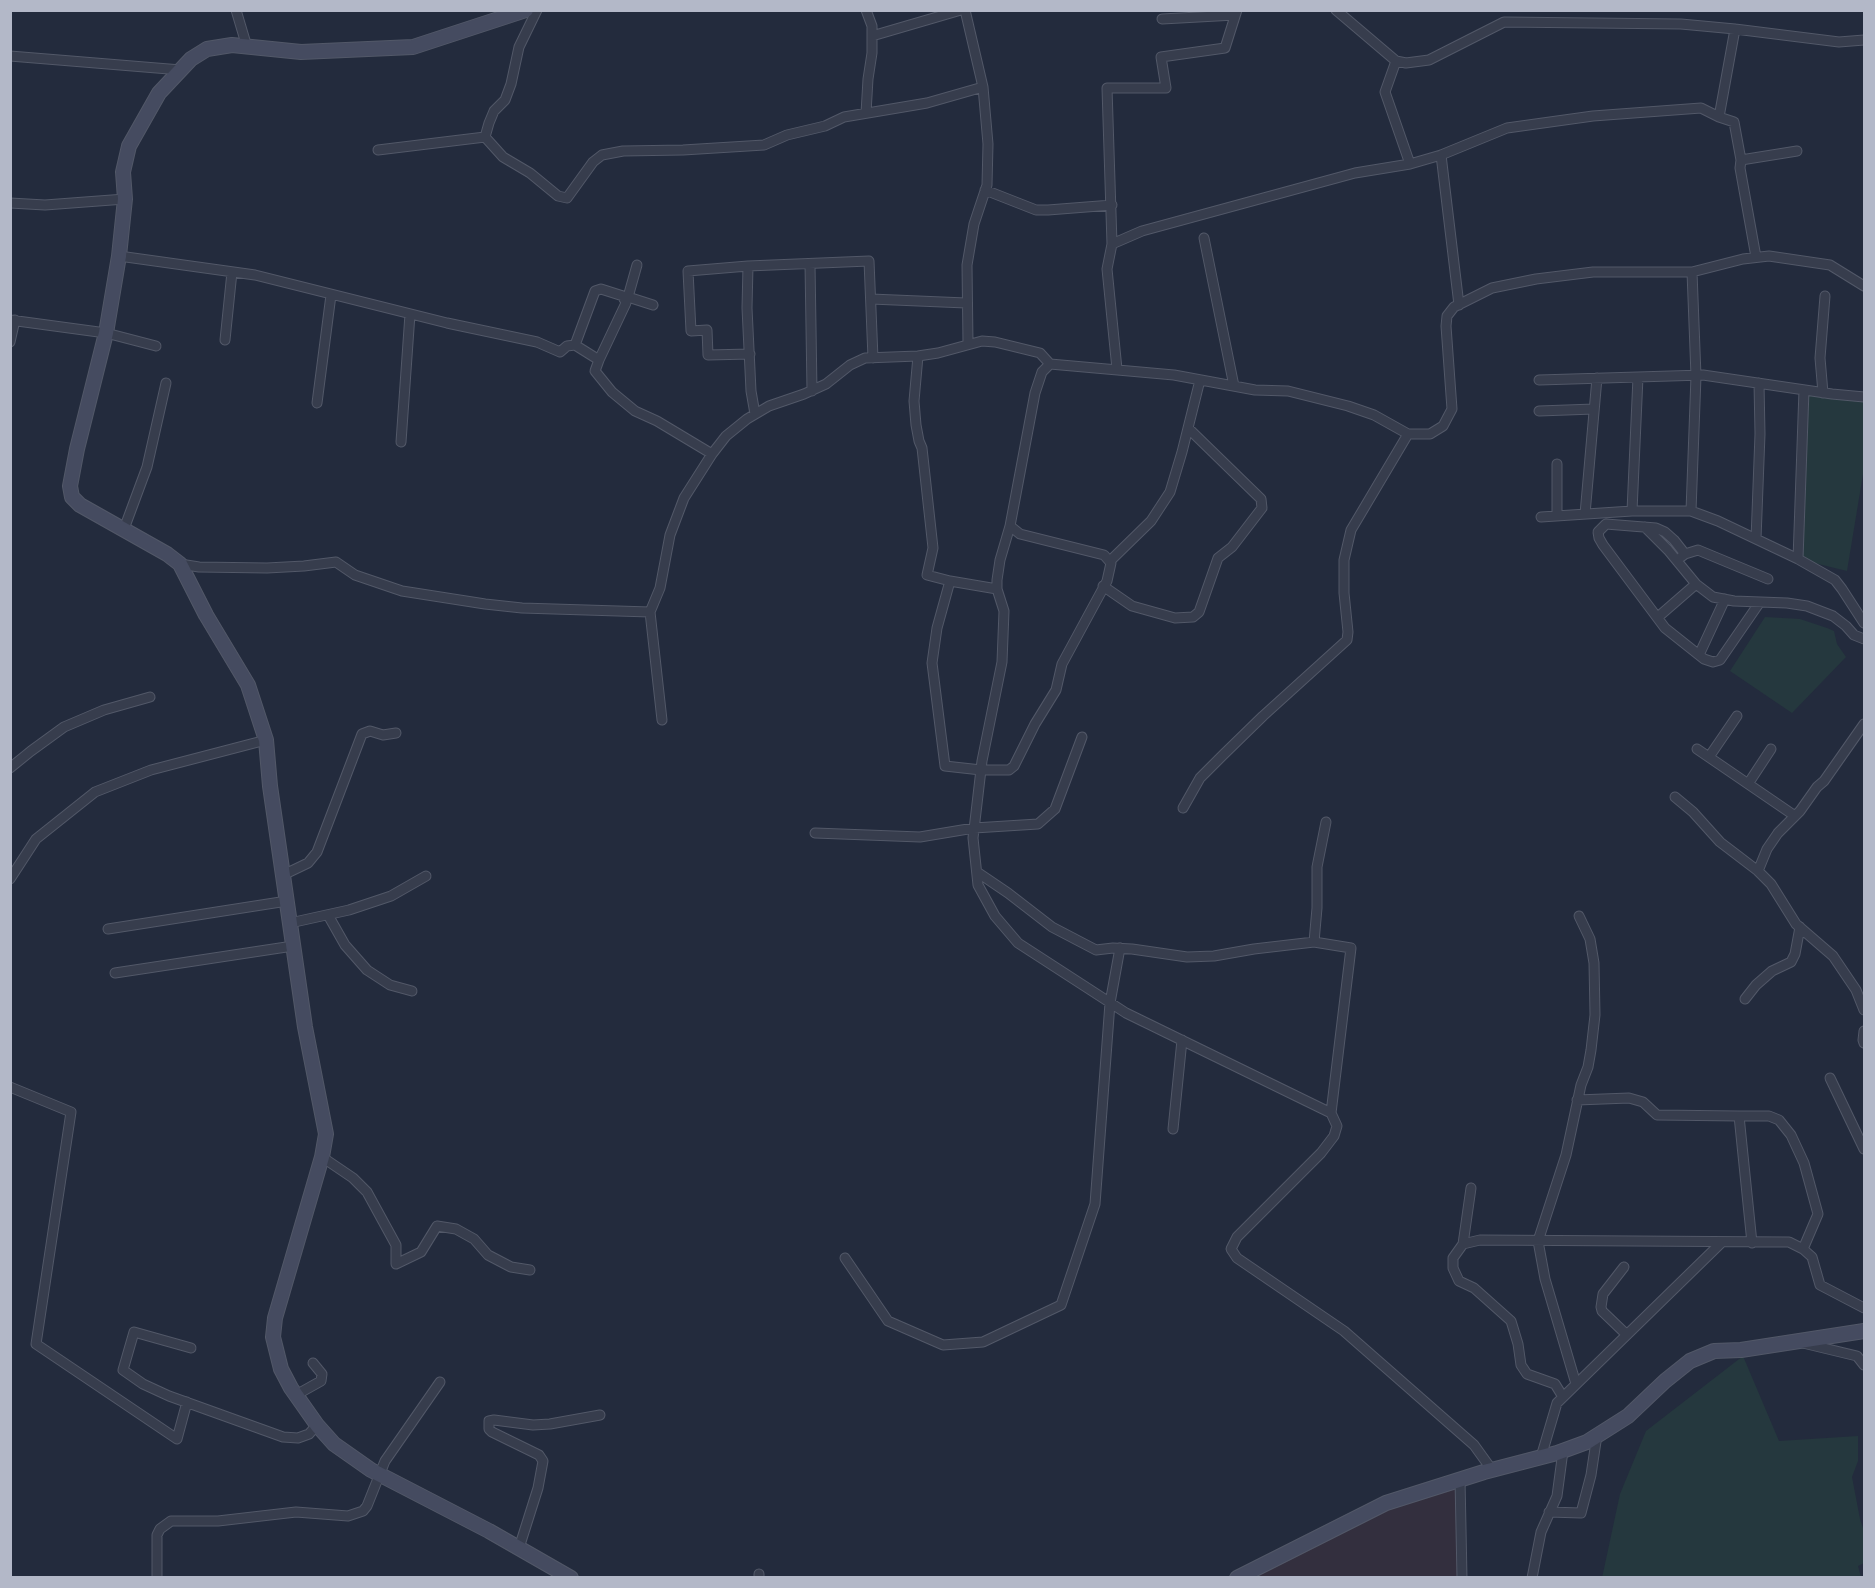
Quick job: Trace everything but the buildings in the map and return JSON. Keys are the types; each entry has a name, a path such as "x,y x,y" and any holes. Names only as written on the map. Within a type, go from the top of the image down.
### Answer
{"street":[{"path":"236,10 247,47"},
{"path":"526,10 413,47 301,52 232,45 207,49 191,59 159,93 129,146 123,172 125,199 120,256 106,333 77,449 70,486 72,497 80,505 180,564 199,567 267,568 336,562 356,575 402,591 522,608 650,612"},
{"path":"485,137 494,111 505,100 519,48 537,10"},
{"path":"866,10 872,26 872,53 866,113"},
{"path":"872,36 963,10 983,87 988,144 985,190 974,224 969,255 966,303 968,343"},
{"path":"1336,10 1396,61 1406,63 1429,60 1504,22 1681,24 1839,42 1864,40"},
{"path":"1117,369 1107,269 1112,244 1112,205 1107,88 1166,88 1161,57 1225,48 1236,13 1162,19"},
{"path":"1719,117 1735,29"},
{"path":"10,56 181,70"},
{"path":"1396,61 1385,92 1410,164"},
{"path":"485,137 503,157 530,173 558,196 567,198 592,162 602,155 623,151 683,150 764,144 787,135 825,126 843,117 927,103 983,87"},
{"path":"1112,244 1142,231 1355,173 1410,164 1441,155 1507,128 1593,116 1701,108 1734,122 1756,257"},
{"path":"378,150 485,137"},
{"path":"1741,160 1797,151"},
{"path":"1441,155 1459,305"},
{"path":"985,190 1036,210 1112,205"},
{"path":"10,203 45,205 125,199"},
{"path":"1204,238 1234,386"},
{"path":"120,256 255,275 410,314 537,342 560,352 567,346 575,345 599,360"},
{"path":"662,720 650,612 660,588 670,535 684,498 726,436 769,406 826,384 850,365 865,358 918,356 938,353 968,343 995,342 1040,353 1050,364 1117,369 1255,390 1288,391 1374,415 1408,434 1430,434 1443,426 1452,410 1447,316 1454,307 1492,288 1536,279 1593,272 1692,272 1743,259 1770,256 1830,265 1864,286"},
{"path":"750,354 708,354 707,330 691,331 688,271 869,261 873,358"},
{"path":"810,264 812,391"},
{"path":"637,265 626,303 595,371 612,392 634,411 657,421 712,454"},
{"path":"748,266 747,308 751,391 755,414"},
{"path":"225,340 232,272"},
{"path":"1691,511 1696,375 1692,272"},
{"path":"575,345 595,291 601,289 653,304"},
{"path":"318,403 331,295"},
{"path":"1823,393 1820,358 1824,296"},
{"path":"871,299 966,303"},
{"path":"400,441 410,314"},
{"path":"10,342 13,320 106,333 156,346"},
{"path":"918,356 914,401 919,441 922,447 933,549 927,575 997,589"},
{"path":"1050,364 1042,372 1035,393 1010,526 997,580 997,589 1004,611 1002,662 981,770 974,828 978,885 995,916 1018,944 1126,1013 1332,1113"},
{"path":"1539,380 1696,375 1864,397"},
{"path":"1632,511 1638,377"},
{"path":"1585,514 1597,378"},
{"path":"1110,561 1151,521 1170,492 1200,380"},
{"path":"124,530 147,467 166,383"},
{"path":"1756,540 1760,434 1759,383"},
{"path":"1798,559 1804,390"},
{"path":"1539,411 1594,409"},
{"path":"1103,586 1132,606 1175,618 1194,617 1199,612 1218,558 1233,548 1262,508 1261,499 1188,428"},
{"path":"1183,808 1200,778 1223,754 1347,640 1344,560 1351,530 1408,434"},
{"path":"1557,464 1557,516"},
{"path":"1541,517 1632,511 1691,511 1718,521 1798,559 1835,580 1864,624 1854,627 1846,626"},
{"path":"1685,554 1674,540 1656,528 1606,524 1598,532 1599,538 1665,628 1699,655 1713,662 1720,660 1760,602"},
{"path":"950,581 937,628 932,663 945,766 1009,770 1014,766 1035,724 1056,690 1062,664 1107,581 1111,563 1104,555 1020,534 1010,526"},
{"path":"1645,527 1677,560 1696,584 1713,597 1807,606 1833,616 1854,636 1864,639"},
{"path":"1677,560 1685,554 1698,550 1768,579"},
{"path":"180,564 206,615 248,684 266,740 270,786 305,1027 326,1134 322,1157 274,1318 273,1337 281,1369 316,1425 334,1444 379,1474 571,1578"},
{"path":"1658,617 1696,584"},
{"path":"1699,655 1725,599"},
{"path":"10,768 64,727 104,710 150,697"},
{"path":"1709,757 1737,717"},
{"path":"1758,871 1767,849 1778,833 1824,781 1864,724"},
{"path":"283,875 308,863 317,852 362,734 370,731 383,735 396,733"},
{"path":"815,833 920,837 974,828 1038,824 1055,809 1082,737"},
{"path":"10,879 36,839 95,792 151,770 266,740"},
{"path":"1697,749 1795,816"},
{"path":"1748,784 1771,749"},
{"path":"1675,797 1693,812 1720,842 1771,884 1796,924 1833,956 1856,990 1864,1010"},
{"path":"1314,942 1317,867 1326,822"},
{"path":"977,872 1008,892 1052,927 1096,950 1120,948 1187,957 1214,956 1314,942 1351,948 1332,1113 1337,1126 1334,1136 1321,1153 1237,1237 1231,1249 1236,1258 1344,1331 1474,1445 1492,1470"},
{"path":"290,923 349,910 391,896 426,876"},
{"path":"108,929 287,901"},
{"path":"328,915 345,945 367,970 390,985 412,991"},
{"path":"1576,1384 1545,1279 1538,1241 1566,1155 1577,1100 1588,1067 1595,1015 1594,963 1590,939 1579,916"},
{"path":"1745,999 1772,971 1791,962 1795,954 1800,927"},
{"path":"115,973 293,946"},
{"path":"845,1258 888,1321 943,1346 983,1342 1062,1305 1095,1204 1110,1003 1120,948"},
{"path":"1864,1031 1864,1043"},
{"path":"1173,1129 1182,1040"},
{"path":"1830,1078 1864,1149"},
{"path":"10,1088 71,1112 36,1344 177,1439 188,1401"},
{"path":"1577,1100 1629,1098 1643,1102 1657,1115 1769,1116 1779,1120 1791,1135 1804,1163 1818,1214 1803,1249"},
{"path":"1739,1116 1752,1243"},
{"path":"322,1157 353,1178 366,1192 396,1245 396,1264 421,1252 437,1226 456,1229 474,1239 488,1255 511,1267 530,1270"},
{"path":"1471,1188 1463,1244 1453,1258 1453,1268 1459,1281 1474,1288 1510,1321 1518,1344 1521,1365 1527,1374 1556,1384 1563,1397"},
{"path":"1463,1244 1480,1240 1789,1242 1812,1257 1820,1285 1864,1308"},
{"path":"1541,1457 1557,1403 1721,1243"},
{"path":"1624,1267 1603,1294 1600,1307 1627,1335"},
{"path":"1237,1578 1386,1503 1587,1442 1628,1416 1690,1361 1714,1351 1741,1350 1864,1331"},
{"path":"191,1348 134,1332 123,1370 143,1384 169,1396 283,1437 298,1438 309,1434 316,1425"},
{"path":"1797,1342 1857,1356 1864,1365"},
{"path":"296,1395 321,1381 322,1374 313,1363"},
{"path":"157,1578 157,1535 160,1529 171,1521 218,1521 296,1512 348,1516 357,1514 368,1506 385,1461 440,1382"},
{"path":"519,1548 538,1488 543,1461 539,1455 492,1432 489,1429 489,1421 533,1425 600,1415"},
{"path":"1549,1512 1581,1513 1598,1435"},
{"path":"1532,1578 1541,1532 1557,1496 1563,1451"},
{"path":"1460,1479 1462,1578"}],"shaded area":[{"path":"1806,394 1864,401 1864,468 1847,571 1798,559"},
{"path":"1765,617 1800,619 1834,631 1837,644 1846,657 1792,713 1730,671"},
{"path":"1743,1356 1779,1441 1858,1436 1858,1461 1852,1477 1864,1531 1864,1563 1858,1566 1861,1577 1602,1578 1620,1494 1646,1431"},
{"path":"1457,1489 1457,1577 1252,1578 1387,1506"}]}
